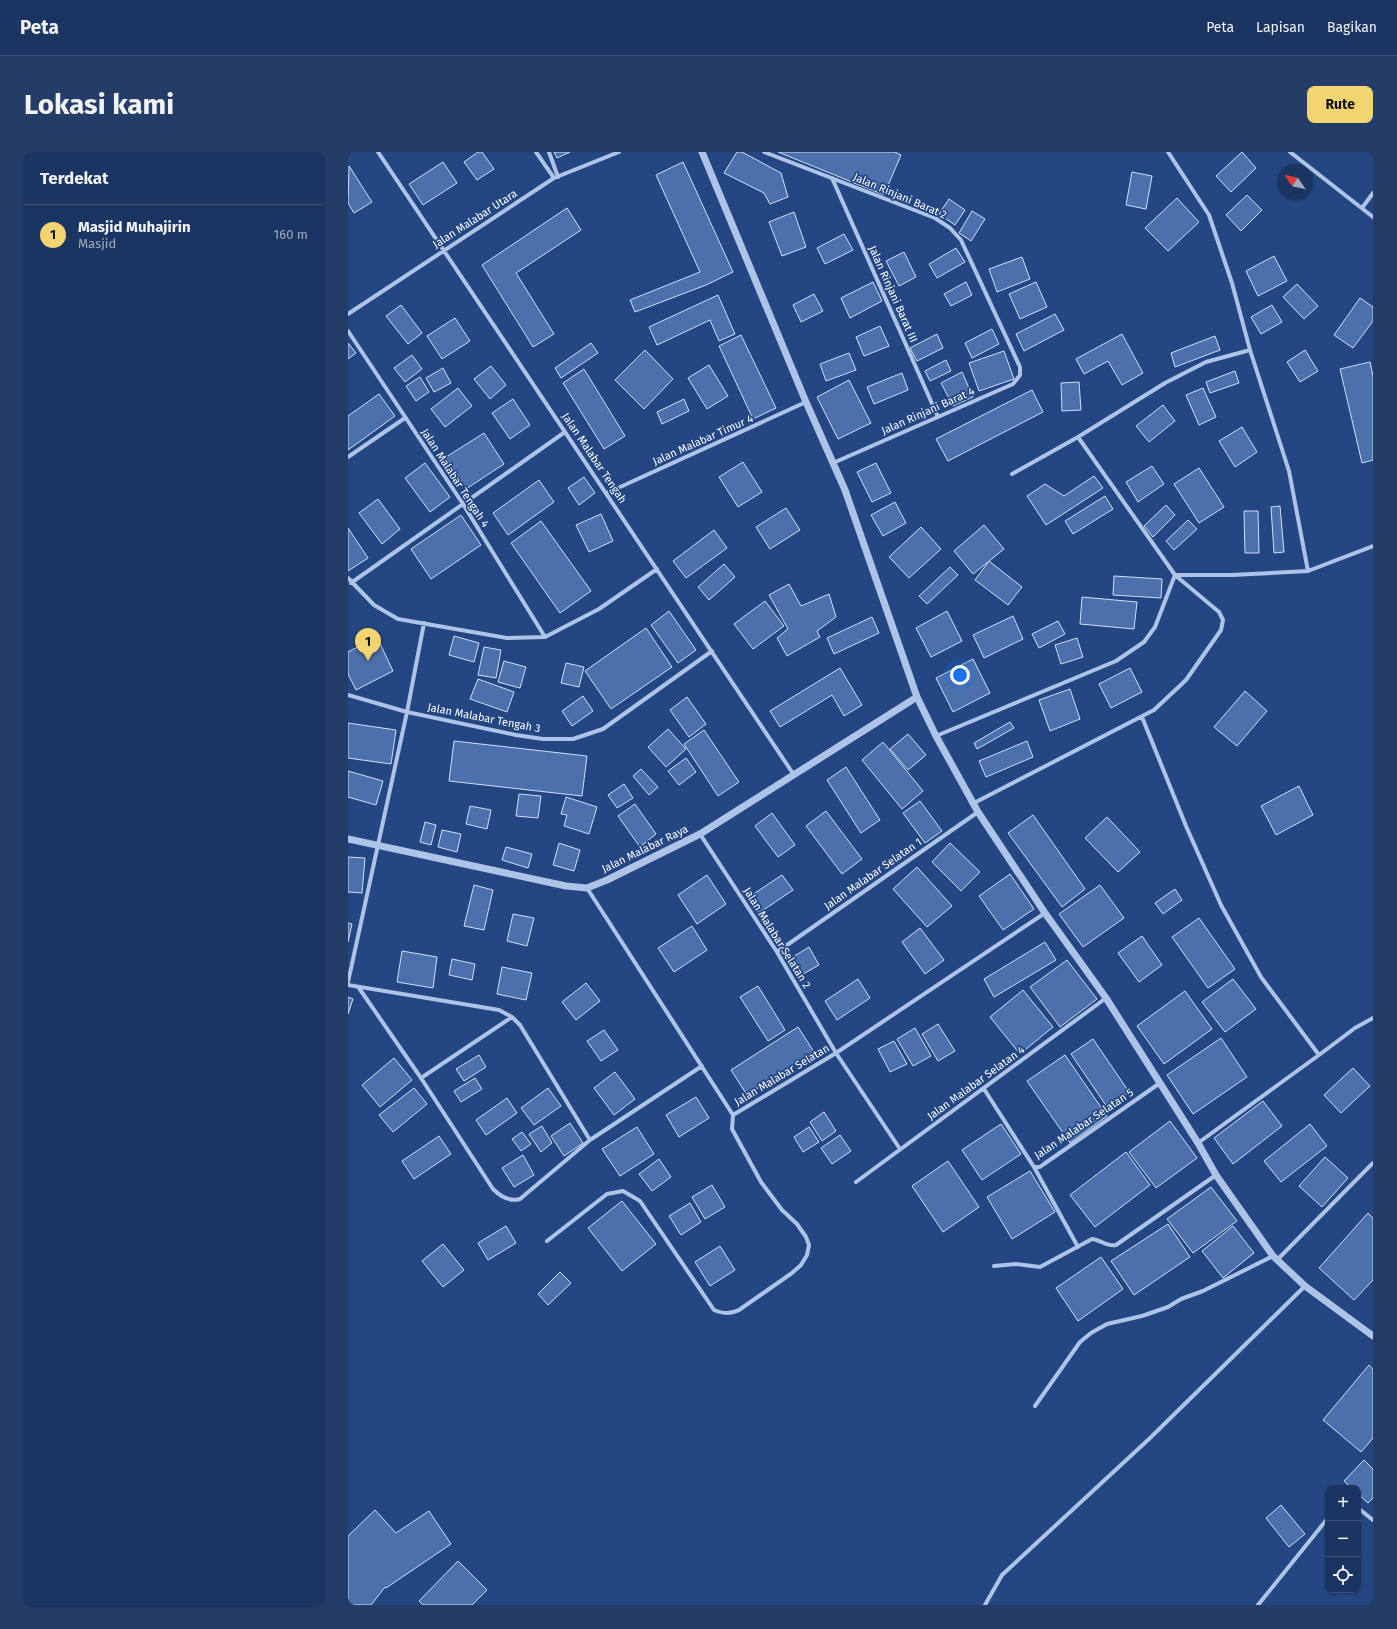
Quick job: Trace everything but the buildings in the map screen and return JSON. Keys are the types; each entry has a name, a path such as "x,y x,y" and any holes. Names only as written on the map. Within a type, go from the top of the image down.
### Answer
{"street":[{"name":"Jalan Malabar Tengah","path":"378,152 445,250 794,774"},
{"path":"536,152 556,178"},
{"path":"549,152 556,178"},
{"name":"Jalan Malabar Utara","path":"348,314 556,178 619,152"},
{"path":"702,152 806,402 845,490 917,697 936,736 978,812 1045,913 1106,998 1198,1143 1216,1175 1275,1258 1304,1286 1373,1336"},
{"name":"Jalan Rinjani Barat 2","path":"764,152 943,222 961,240 1020,367"},
{"path":"1168,152 1209,215 1232,283 1250,350 1290,471 1308,571"},
{"path":"1290,152 1373,217"},
{"name":"Jalan Rinjani Barat III","path":"832,178 938,417"},
{"path":"1362,208 1373,193"},
{"name":"Jalan Malabar Tengah 4","path":"348,331 463,504 545,637"},
{"path":"1012,474 1165,383 1206,362 1250,350"},
{"name":"Jalan Rinjani Barat 4","path":"832,463 1013,384 1020,375 1020,367"},
{"name":"Jalan Malabar Timur 4","path":"607,493 806,402"},
{"path":"348,457 405,418"},
{"path":"352,583 565,432"},
{"path":"974,803 1154,710 1186,680 1221,630 1223,620 1219,612 1175,575 1078,436"},
{"path":"1175,575 1232,575 1308,571 1373,546"},
{"path":"348,578 374,605 398,619 507,638 545,637 599,609 658,569"},
{"path":"936,736 1116,660 1144,642 1155,627 1175,575"},
{"path":"424,623 407,712 348,984 359,988 499,1010 512,1017 520,1025 590,1140"},
{"name":"Jalan Malabar Tengah 3","path":"348,696 407,712 543,739 573,739 603,729 712,651"},
{"name":"Jalan Malabar Raya","path":"348,839 378,844 566,886 587,888 607,880 700,834 917,697"},
{"path":"1142,717 1186,826 1221,905 1261,976 1319,1054"},
{"name":"Jalan Malabar Selatan 1","path":"777,952 978,812"},
{"name":"Jalan Malabar Selatan 2","path":"700,834 777,952 836,1053 900,1149"},
{"name":"Jalan Malabar Selatan","path":"587,888 733,1115 836,1053 1045,913"},
{"path":"359,988 421,1078 493,1189 498,1194 513,1200 520,1199 590,1140 702,1066"},
{"name":"Jalan Malabar Selatan 4","path":"856,1182 1106,998"},
{"path":"421,1078 512,1017"},
{"path":"1198,1143 1355,1028 1373,1018"},
{"name":"Jalan Malabar Selatan 5","path":"984,1089 1034,1167 1040,1167 1160,1083"},
{"path":"547,1241 607,1194 623,1191 640,1201 714,1310 723,1313 739,1310 801,1265 807,1255 808,1245 806,1237 798,1224 782,1210 761,1182 732,1129 733,1115"},
{"path":"1035,1406 1080,1342 1091,1333 1107,1324 1142,1316 1168,1307 1181,1299 1203,1291 1275,1258 1373,1163"},
{"path":"1034,1167 1078,1247"},
{"path":"994,1266 1016,1264 1040,1267 1092,1240 1096,1240 1110,1246 1116,1245 1216,1175"},
{"path":"985,1605 1002,1575 1149,1439 1304,1286"},
{"path":"1361,1510 1373,1520"},
{"path":"1258,1605 1326,1521"}],"place":[{"name":"Masjid Muhajirin","path":"368,661"}]}
